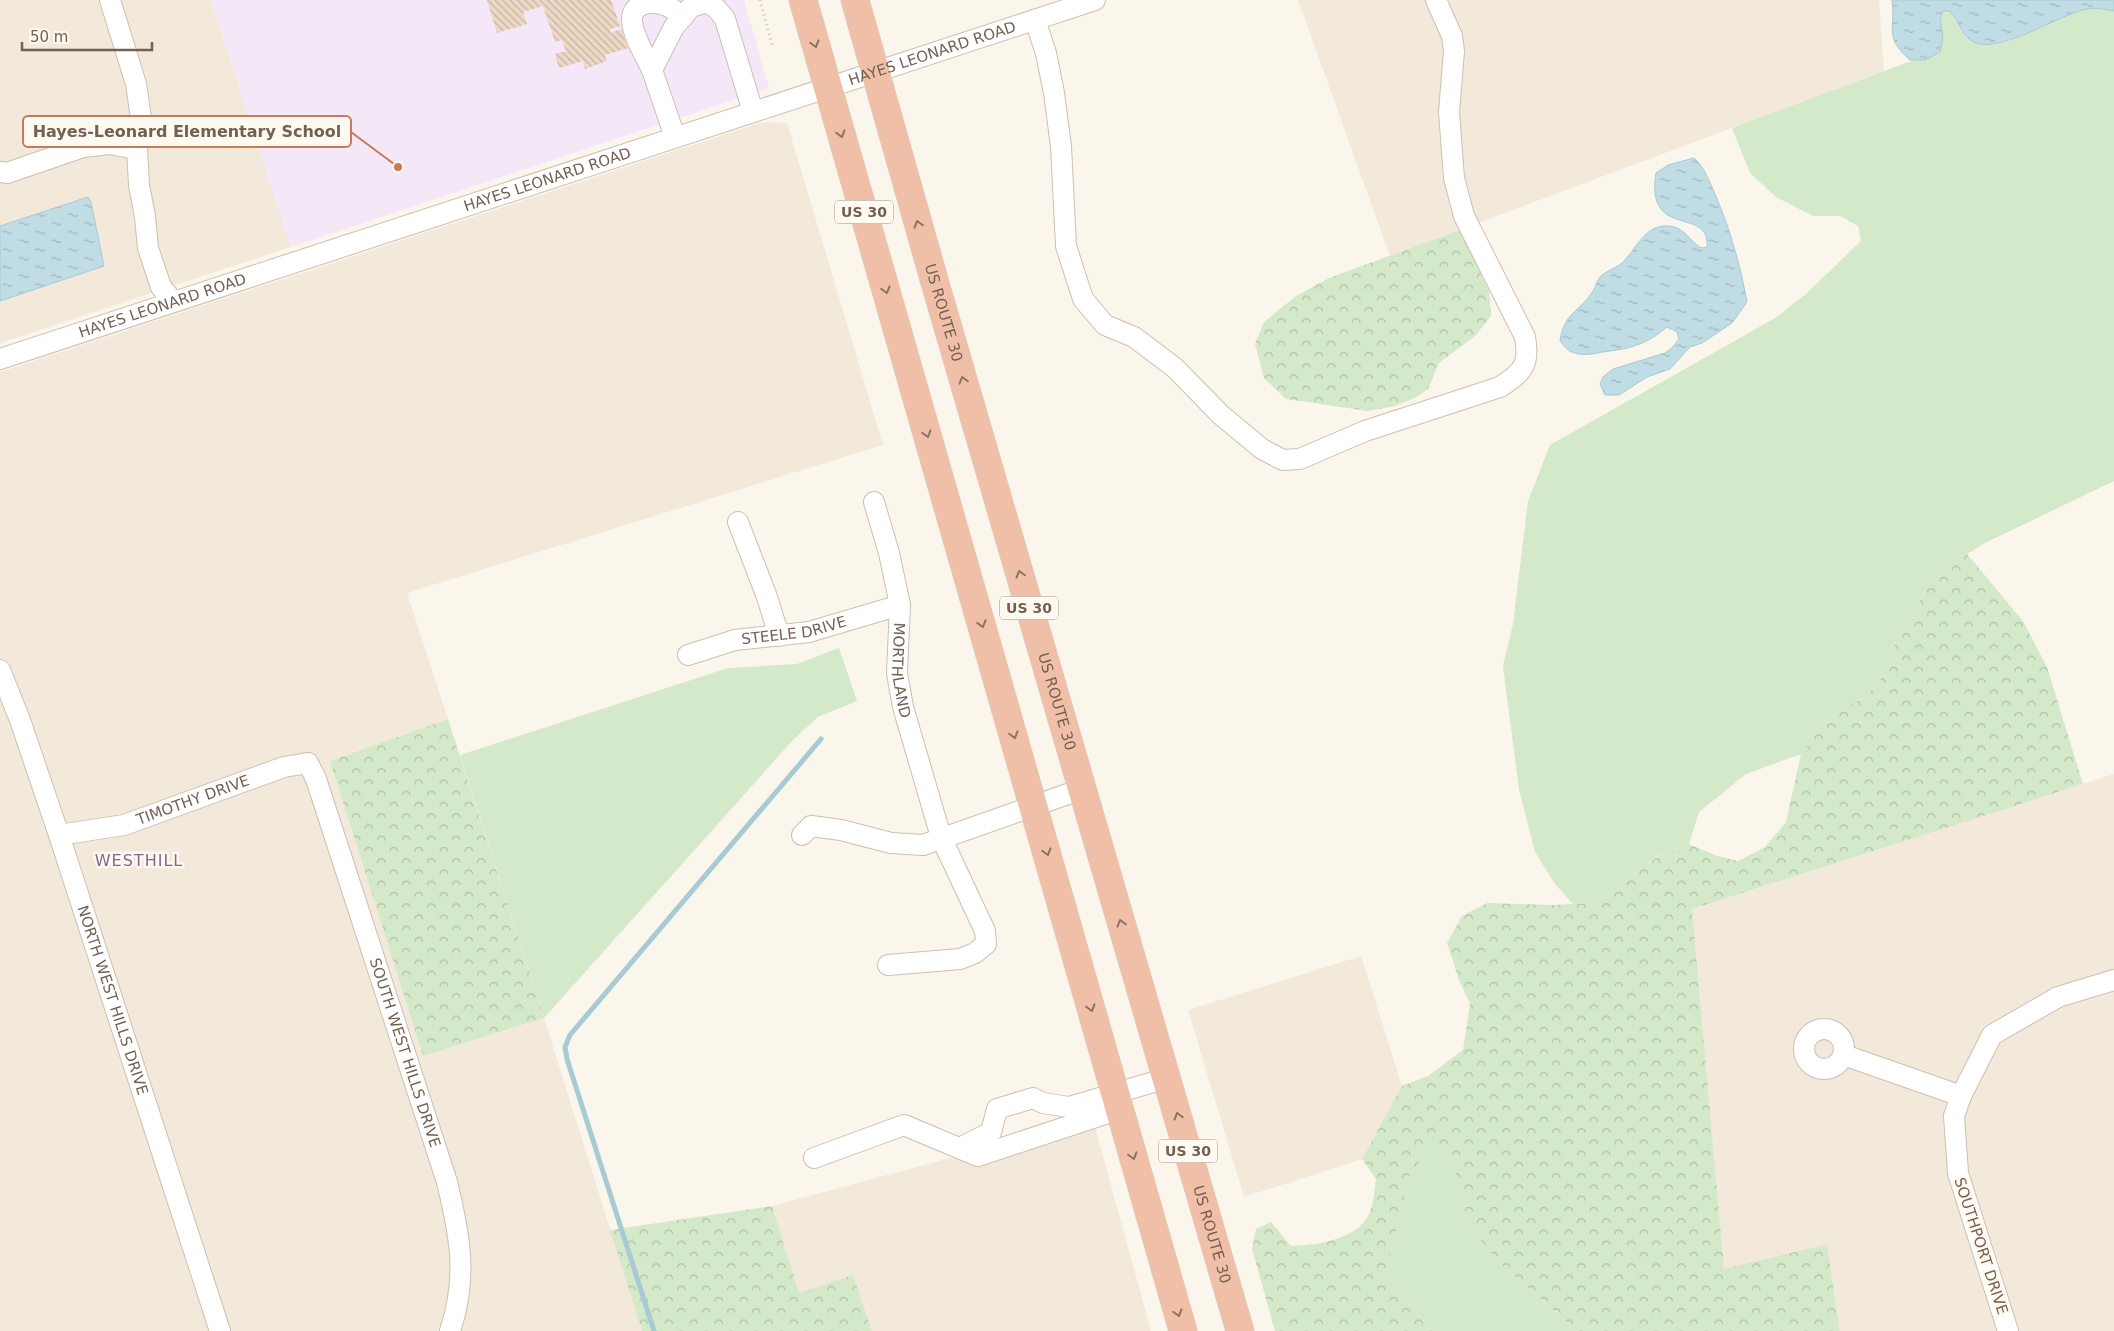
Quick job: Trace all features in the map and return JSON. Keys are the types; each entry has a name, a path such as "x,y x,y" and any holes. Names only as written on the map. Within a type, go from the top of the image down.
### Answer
{"highway":[{"name":"US 30","path":"802,0 1034,805 1183,1331"},
{"name":"US 30","path":"855,0 875,72"},
{"name":"US ROUTE 30","path":"875,72 1240,1331"}],"street":[{"path":"110,0 136,84 142,118 137,149 139,185 148,248 161,287 173,301"},
{"name":"HAYES LEONARD ROAD","path":"0,359 1035,20 1068,4 1095,0"},
{"path":"1035,20 1046,53 1054,93 1061,146 1066,246 1084,299 1106,325 1134,337 1175,368 1221,415 1255,443 1283,460 1300,459 1365,431 1500,387 1515,377 1525,364 1528,354 1525,337 1464,216 1454,178 1449,112 1454,51 1452,36 1436,0"},
{"path":"652,70 674,28 691,7 706,1 717,9 725,19 753,112"},
{"path":"675,137 652,70 632,21 634,11 638,6 656,2 668,6 683,17"},
{"path":"0,172 6,172 83,148 109,144 137,149"},
{"name":"MORTHLAND","path":"874,502 889,554 900,605 897,673 903,707 941,837 985,930 986,944 975,953 960,959 888,965"},
{"path":"738,522 767,597 779,636"},
{"name":"STEELE DRIVE","path":"688,655 735,640 809,632 900,605"},
{"name":"NORTH WEST HILLS DRIVE","path":"0,670 20,720 59,835 220,1331"},
{"name":"TIMOTHY DRIVE","path":"59,835 124,825 284,767 308,763 316,779"},
{"name":"SOUTH WEST HILLS DRIVE","path":"316,779 447,1182 454,1210 461,1252 462,1280 458,1309 450,1331"},
{"path":"802,835 811,826 841,830 891,843 923,845 941,837 1082,789"},
{"name":"SOUTHPORT DRIVE","path":"2008,1331 1958,1173 1954,1116 1961,1096 1992,1035 2058,997 2114,980"},
{"path":"1844,1055 1961,1096"},
{"path":"814,1158 904,1125 978,1156 1118,1101 1167,1078"},
{"path":"960,1148 991,1132 997,1109 1033,1098 1043,1103 1068,1107 1118,1101"}],"path":[{"path":"760,0 773,48"}],"shaded area":[{"path":"0,0 211,0 291,247 0,343"},
{"path":"211,0 744,0 769,88 291,247"},
{"path":"1298,0 1879,0 1884,71 1390,256"},
{"path":"763,122 787,123 883,445 407,593 448,719 330,761 423,1056 544,1018 642,1331 0,1331 0,372"},
{"path":"2114,774 2114,1331 1840,1331 1827,1244 1724,1270 1692,909"},
{"path":"1361,956 1402,1086 1362,1159 1244,1197 1188,1010"},
{"path":"1095,1127 1151,1331 872,1331 853,1276 799,1294 772,1206 950,1158 984,1164"}],"green space":[{"path":"2089,8 2114,11 2114,481 1985,543 1933,575 1916,609 1896,640 1890,668 1865,697 1831,715 1801,754 1746,774 1699,812 1689,844 1659,855 1639,870 1617,891 1594,903 1573,904 1555,884 1535,852 1519,790 1503,666 1513,624 1528,501 1550,445 1777,317 1807,293 1861,241 1858,226 1840,216 1813,216 1776,197 1750,173 1732,128 1914,60 1925,60 1940,52 1943,36 1940,19 1943,11 1950,11 1959,29 1973,41 1995,44 2019,37 2061,17"},
{"path":"1460,230 1489,291 1491,316 1475,336 1439,363 1428,389 1417,397 1395,406 1368,411 1286,399 1264,378 1255,344 1264,322 1296,296 1329,278"},
{"path":"1967,554 2023,621 2047,667 2083,784 1692,909 1724,1269 1827,1244 1840,1331 1577,1331 1504,1267 1468,1226 1452,1160 1430,1148 1410,1175 1391,1251 1388,1277 1432,1331 1275,1331 1252,1249 1256,1229 1271,1222 1291,1246 1313,1244 1337,1239 1348,1234 1358,1228 1366,1219 1372,1206 1376,1179 1362,1159 1402,1086 1428,1076 1463,1050 1470,1004 1459,980 1447,943 1462,916 1487,903 1552,905 1594,903 1617,891 1639,870 1660,855 1689,844 1717,856 1738,861 1765,847 1786,822 1801,754 1831,715 1865,697 1890,668 1896,640 1916,609 1933,575"},
{"path":"839,648 857,701 818,717 793,740 544,1018 460,755 728,668 797,664"},
{"path":"448,719 544,1018 423,1056 330,761"},
{"path":"1430,1148 1452,1160 1468,1226 1504,1267 1577,1331 1432,1331 1388,1277 1391,1251 1410,1175"},
{"path":"772,1206 799,1293 853,1275 872,1331 642,1331 610,1230"}],"water":[{"path":"1892,0 2114,0 2114,11 2097,8 2075,12 2012,39 1983,44 1968,38 1950,11 1943,11 1940,19 1943,37 1940,52 1925,60 1910,60 1896,45 1893,38"},
{"path":"1694,158 1706,175 1725,220 1738,260 1747,302 1732,323 1702,343 1690,347 1670,369 1647,377 1619,395 1605,395 1600,384 1603,377 1613,369 1665,353 1679,339 1677,332 1667,327 1652,338 1637,345 1585,355 1566,348 1560,341 1562,331 1569,318 1593,291 1600,277 1622,263 1651,230 1657,227 1671,226 1681,230 1702,248 1707,247 1705,235 1699,227 1668,215 1660,207 1655,194 1656,173 1668,165"},
{"path":"88,197 91,202 104,266 0,301 0,226"}],"building":[{"path":"487,0 611,0 620,26 610,29 611,33 621,29 628,48 605,55 607,61 585,69 583,61 559,68 555,54 566,51 562,40 555,42 543,6 523,12 527,24 497,33"}],"waterway":[{"path":"654,1331 567,1059 565,1047 570,1035 821,739"}],"place":[{"name":"Hayes-Leonard Elementary School","path":"398,167"}],"district":[{"name":"WESTHILL","path":"139,860"}]}
